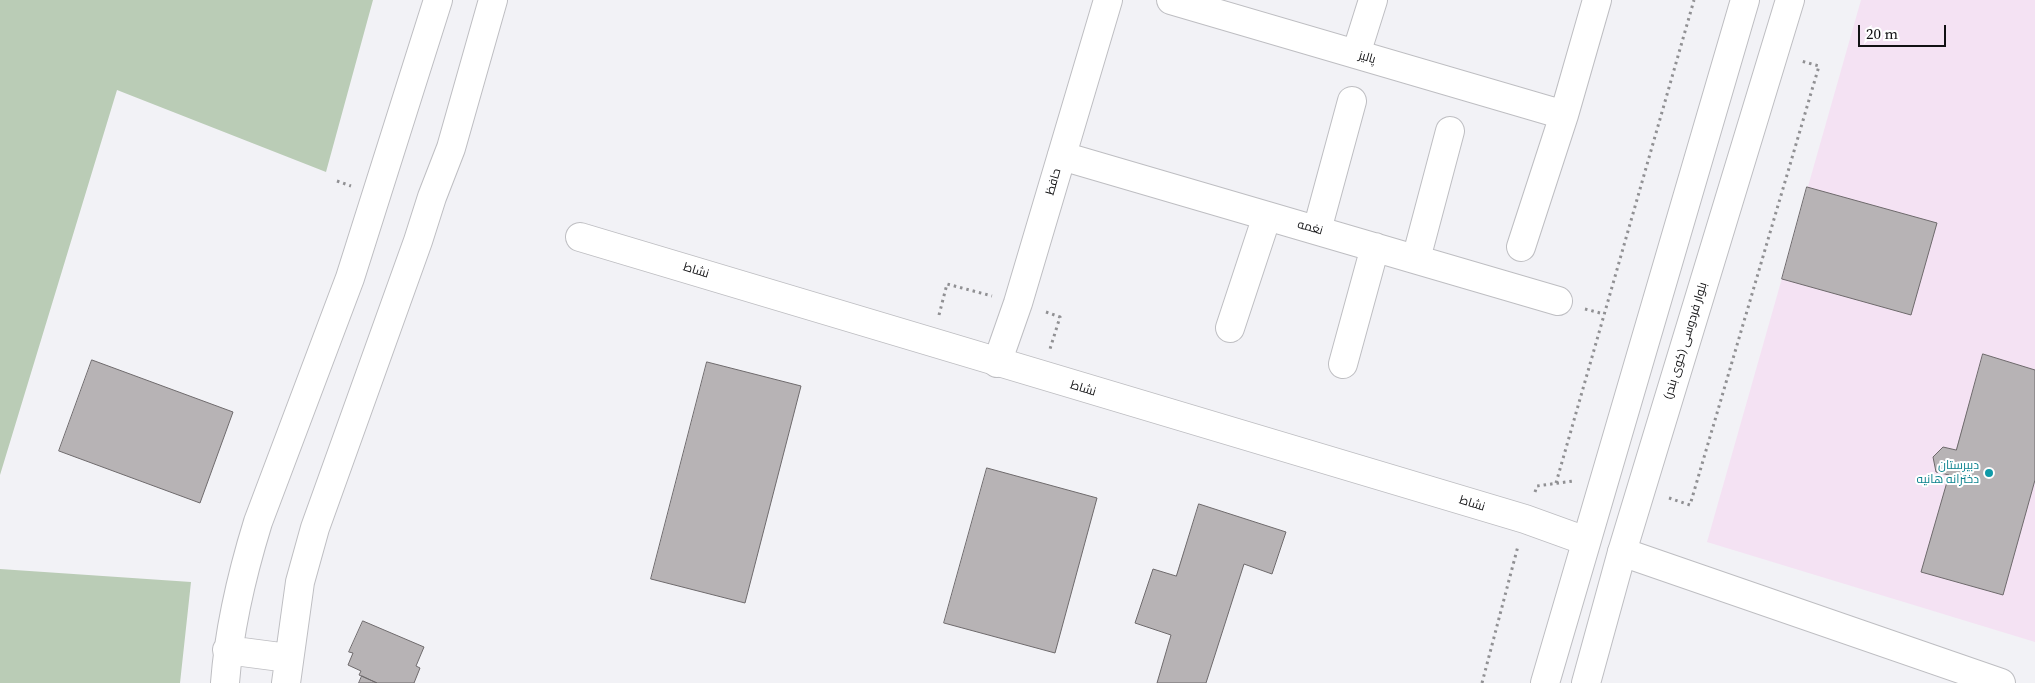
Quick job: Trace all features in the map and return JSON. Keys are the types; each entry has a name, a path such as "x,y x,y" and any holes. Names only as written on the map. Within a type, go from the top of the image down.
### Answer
{"street":[{"path":"225,683 228,650 249,553 258,522 350,278 438,0"},
{"path":"228,650 287,670 300,582 315,528 451,148 493,0"},
{"name":"حافظ","path":"997,362 1018,303 1108,0"},
{"name":"پالیز","path":"1171,0 1223,7 1356,54 1564,115"},
{"path":"1356,54 1373,0"},
{"path":"1521,247 1564,115 1597,0"},
{"path":"1545,683 1745,0"},
{"name":"بلوار فردوسی (کوی بندر)","path":"1586,683 1622,552 1790,0"},
{"path":"1734,38 1774,52"},
{"path":"1317,230 1352,101"},
{"path":"1416,259 1450,131"},
{"name":"نغمه","path":"1062,156 1558,300"},
{"path":"1230,328 1266,216"},
{"name":"نشاط","path":"580,237 1516,517 2001,683"},
{"path":"1343,364 1375,247"}],"path":[{"path":"1556,483 1694,0"}],"shaded area":[{"path":"1861,0 2035,0 2035,642 1707,542"}],"green space":[{"path":"0,0 373,0 326,172 117,90 0,475"},
{"path":"0,569 191,582 180,683 0,683"}],"building":[{"path":"1807,187 1937,223 1911,315 1782,279"},
{"name":"دبیرستان دخترانه هانیه","path":"1983,354 2035,370 2035,480 2003,595 1921,572 1949,475 1936,472 1933,457 1943,447 1956,450"},
{"path":"92,360 233,412 200,503 59,451"},
{"path":"707,362 801,386 745,603 651,579"},
{"path":"987,468 1097,498 1055,653 944,623"},
{"path":"1199,504 1286,532 1272,574 1244,564 1206,683 1157,683 1171,635 1135,623 1153,569 1176,576"},
{"path":"363,621 424,647 416,666 420,668 414,683 377,683 359,675 361,671 348,665 353,653 349,652"},
{"path":"362,676 377,683 359,683"}],"place":[{"name":"دبیرستان دخترانه هانیه","path":"1989,473"}]}
